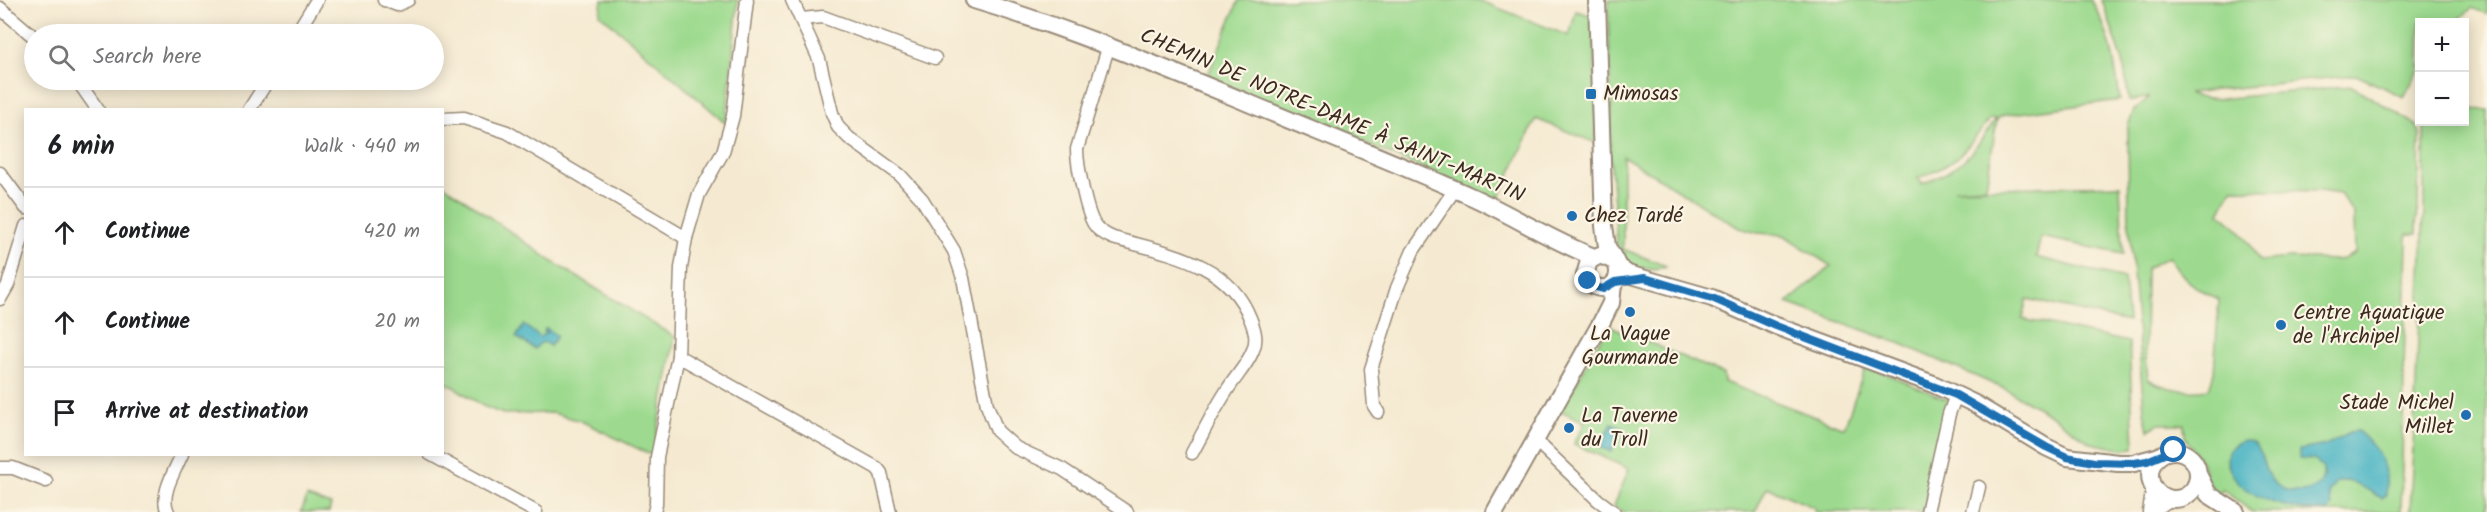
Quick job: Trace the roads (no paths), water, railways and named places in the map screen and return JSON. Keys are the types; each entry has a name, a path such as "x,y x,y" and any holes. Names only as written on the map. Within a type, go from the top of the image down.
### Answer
{"street":[{"path":"302,24 317,0"},
{"path":"384,0 397,5 408,0"},
{"path":"654,512 657,497 657,457 678,357 681,268 699,194 723,152 733,116 747,0"},
{"path":"792,0 819,59 832,113 838,127 849,138 900,175 922,199 954,251 963,278 987,405 997,431 1016,448 1062,470 1126,512"},
{"name":"CHEMIN DE NOTRE-DAME À SAINT-MARTIN","path":"974,0 1043,20 1109,45 1455,189 1505,211 1592,260 1604,256 1612,277"},
{"path":"1495,512 1604,315 1604,301 1612,277 1604,226 1597,0"},
{"path":"0,8 24,28"},
{"path":"801,19 823,17 936,58"},
{"path":"1109,45 1077,149 1078,163 1094,224 1103,233 1113,238 1181,257 1217,276 1240,297 1255,336 1254,350 1224,395 1192,453"},
{"path":"84,90 97,108"},
{"path":"250,108 262,90"},
{"path":"444,119 464,118 507,132 687,238"},
{"path":"0,173 24,205"},
{"path":"1378,412 1374,406 1371,369 1397,288 1413,251 1455,189"},
{"path":"1604,226 1592,260 1588,281 1628,274 1712,298 1776,326 1956,395 2046,447 2095,470 2133,472 2144,476 2157,492 2204,502 2222,512"},
{"path":"0,299 8,285 24,233"},
{"path":"678,357 877,468 881,473 890,512"},
{"path":"1927,512 1949,414 1956,395"},
{"path":"1535,440 1598,500 1614,512"},
{"path":"2073,458 2134,463 2157,458 2174,450 2184,452 2197,465 2197,484 2191,492 2150,512"},
{"path":"168,512 164,506 164,497 181,456"},
{"path":"434,456 536,512"},
{"path":"2150,512 2152,484 2150,475 2152,465 2157,458"},
{"path":"0,468 13,468 46,481"},
{"path":"2198,474 2208,494 2236,512"},
{"path":"1973,512 1979,487"}],"water":[{"path":"524,325 540,337 547,332 544,331 546,328 557,336 550,346 544,342 535,349 516,337"},
{"path":"1612,423 1623,428 1611,452 1600,447"},
{"path":"2358,431 2371,444 2384,467 2386,495 2382,498 2355,483 2343,481 2336,482 2329,491 2332,506 2328,511 2287,507 2247,490 2237,481 2228,465 2228,451 2237,443 2248,441 2257,447 2270,478 2276,485 2285,490 2307,491 2320,484 2323,468 2314,460 2299,459 2299,450 2326,445 2350,432"}],"place":[{"name":"Mimosas","path":"1591,94"},
{"name":"Chez Tardé","path":"1572,216"},
{"name":"La Vague Gourmande","path":"1630,312"},
{"name":"Centre Aquatique de l'Archipel","path":"2281,325"},
{"name":"Stade Michel Millet","path":"2466,415"},
{"name":"La Taverne du Troll","path":"1569,428"}]}
